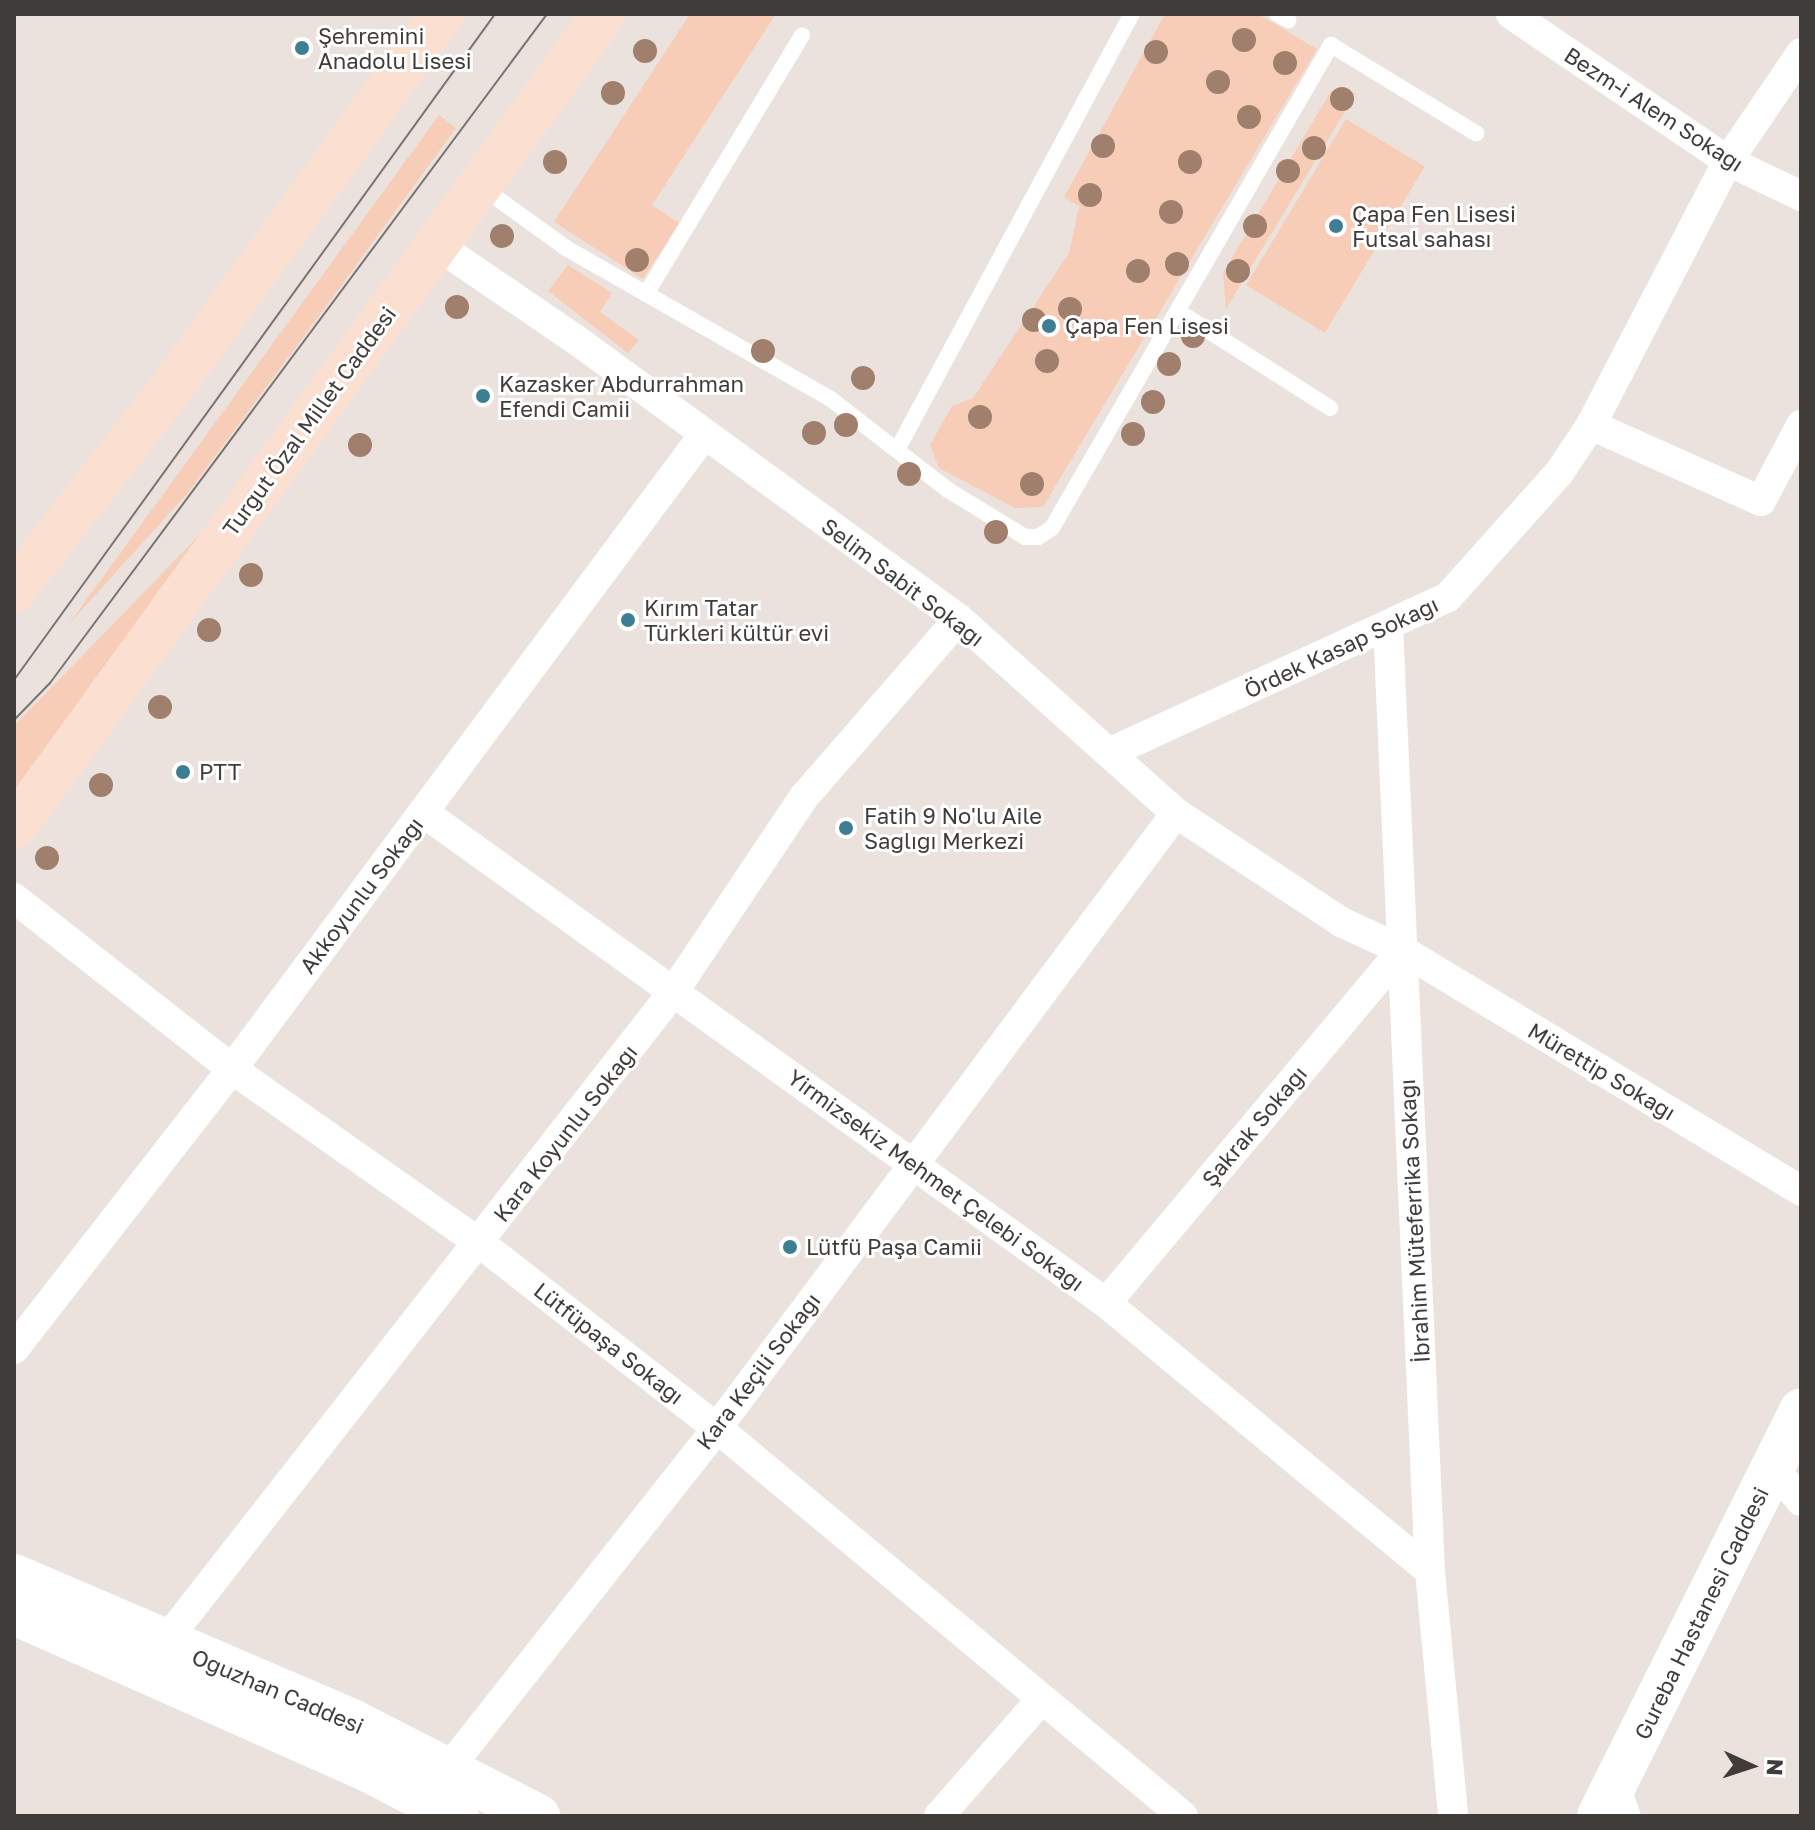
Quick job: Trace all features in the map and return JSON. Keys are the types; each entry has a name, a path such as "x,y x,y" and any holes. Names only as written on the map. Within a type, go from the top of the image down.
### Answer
{"main road":[{"path":"14,590 173,386 442,14"},
{"name":"Turgut Özal Millet Caddesi","path":"14,828 604,14"},
{"name":"Gureba Hastanesi Caddesi","path":"1599,1816 1627,1796 1801,1410"},
{"name":"Oğuzhan Caddesi","path":"14,1576 157,1658 439,1801 538,1816"},
{"name":"Oğuzhan Caddesi","path":"14,1613 157,1658"}],"street":[{"name":"Bezm-i Alem Sokağı","path":"1511,14 1728,161 1801,196"},
{"name":"Ördek Kasap Sokağı","path":"1109,753 1448,597 1559,473 1591,425 1728,161 1801,53"},
{"name":"Selim Sabit Sokağı","path":"437,245 575,339 703,436 959,619 1176,813 1341,922 1402,950"},
{"path":"1591,425 1761,501 1801,425"},
{"name":"Akkoyunlu Sokağı","path":"14,1349 232,1069 703,436"},
{"name":"Kara Koyunlu Sokağı","path":"157,1658 674,991 804,797 959,619"},
{"name":"İbrahim Müteferrika Sokağı","path":"1388,625 1430,1571 1453,1816"},
{"name":"Yirmizsekiz Mehmet Çelebi Sokağı","path":"423,812 1106,1303 1430,1571"},
{"name":"Kara Keçili Sokağı","path":"439,1801 912,1162 1176,813"},
{"name":"Lütfüpaşa Sokağı","path":"14,898 232,1069 480,1243 717,1428 1040,1701 1183,1816"},
{"name":"Mürettip Sokağı","path":"1402,950 1801,1191"},
{"name":"Şakrak Sokağı","path":"1106,1303 1402,950"},
{"path":"1773,1467 1801,1501"},
{"path":"939,1816 1040,1701"}],"lane":[{"path":"898,448 1132,14"},
{"path":"646,294 802,35"},
{"path":"479,185 566,248 832,400 898,448 948,490 1025,537 1038,537 1052,528 1125,396 1179,312 1331,45 1476,133"},
{"path":"1179,312 1330,408"}],"shaded area":[{"path":"690,14 776,14 652,205 679,223 643,279 554,222"},
{"path":"1165,14 1258,14 1317,49 1043,507 1015,508 939,468 930,445 952,406 973,398 1069,253 1079,206 1064,197"},
{"path":"1331,91 1356,93 1226,309 1223,273"},
{"path":"439,115 456,128 187,494 68,625"},
{"name":"Çapa Fen Lisesi Futsal sahası","path":"1346,119 1425,166 1325,333 1246,285"},
{"path":"568,265 612,293 600,312 639,340 628,353 548,291"},
{"path":"215,519 14,799 14,726"}],"tram line":[{"path":"14,680 495,14"},
{"path":"14,720 50,683 547,14"}],"place":[{"name":"Şehremini Anadolu Lisesi","path":"302,48"},
{"name":"Çapa Fen Lisesi Futsal sahası","path":"1336,226"},
{"name":"Çapa Fen Lisesi","path":"1049,326"},
{"name":"Kazasker Abdurrahman Efendi Camii","path":"483,396"},
{"name":"Kırım Tatar Türkleri kültür evi","path":"628,620"},
{"name":"PTT","path":"183,772"},
{"name":"Fatih 9 No'lu Aile Sağlığı Merkezi","path":"846,828"},
{"name":"Lütfü Paşa Camii","path":"790,1247"}]}
